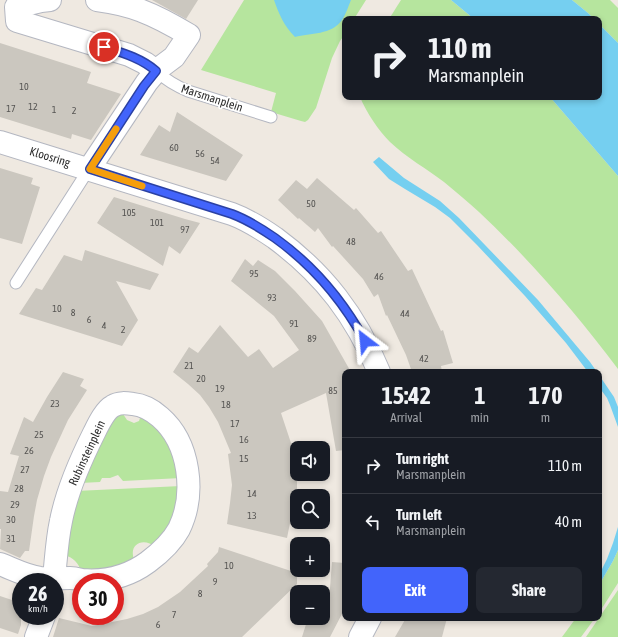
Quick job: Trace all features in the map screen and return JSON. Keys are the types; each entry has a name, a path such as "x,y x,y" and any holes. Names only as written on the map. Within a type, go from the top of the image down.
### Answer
{"street":[{"name":"Marsmanplein","path":"50,0 16,7 17,21 128,55 145,63 156,71"},
{"path":"90,169 144,86 156,71 174,57 189,34 141,10 97,0"},
{"name":"Kloosring","path":"0,142 236,216 268,233 308,264 337,298 356,326 378,369"},
{"name":"Rubinsteinplein","path":"126,403 143,406 157,414 171,428 184,457 188,486 186,508 178,530 172,539 155,557 134,571 122,576 106,580 83,580 73,578 54,580 61,519 72,481 87,447 109,408 113,405 126,403"},
{"name":"Rubinsteinplein","path":"0,564 24,573"},
{"path":"360,637 368,621"},
{"path":"36,637 41,625"}],"lane":[{"name":"Marsmanplein","path":"156,71 175,85 182,88 271,117"},
{"path":"16,283 90,169"}],"green space":[{"path":"244,0 366,0 356,16 342,16 342,38 332,58 316,108 305,122 271,112 276,93 201,70"},
{"path":"401,0 451,0 470,16 391,16"},
{"path":"572,0 610,0 618,8 618,43 602,27 602,16 591,16"},
{"path":"362,100 553,100 618,176 618,369 552,288 498,230 444,182 390,142 373,121"},
{"path":"123,414 127,420 134,423 146,415 165,433 181,478 123,481 118,475 110,478 102,478 100,482 80,483 111,416"},
{"path":"181,486 178,511 156,547 146,542 141,542 134,547 133,556 135,562 127,566 81,572 75,561 64,555 76,491"},
{"path":"618,550 618,583 602,608 602,580"},
{"path":"618,590 618,637 586,637 597,621 602,621 602,614"},
{"path":"574,621 593,621 581,637 562,637"}],"water":[{"path":"274,0 351,0 346,13 344,16 342,16 342,20 338,25 320,33 295,37 282,20"},
{"path":"451,0 572,0 591,16 470,16"},
{"path":"602,27 618,43 618,176 553,100 602,100"},
{"path":"379,157 404,178 440,201 459,218 538,300 595,369 586,369 566,343 525,296 450,218 389,179 373,162"},
{"path":"602,379 614,397 618,407 618,427 610,405 602,391"},
{"path":"618,527 618,550 602,580 602,569"}],"building":[{"path":"152,0 198,0 186,19"},
{"path":"0,43 91,72 87,83 121,94 91,140 72,134 71,139 0,117"},
{"path":"177,112 243,155 226,181 140,155 159,125 170,132"},
{"path":"0,168 33,178 31,184 40,187 22,244 0,238"},
{"path":"317,178 354,210 356,208 378,233 381,231 408,271 412,269 441,331 443,330 453,363 441,366 442,369 411,369 406,355 387,315 386,316 378,294 374,297 363,279 333,246 332,247 318,228 315,232 299,218 298,219 278,200 296,180 307,189"},
{"path":"114,197 200,223 180,254 169,246 163,266 97,223"},
{"path":"85,250 159,274 150,290 116,281 138,320 122,346 19,314 36,288 42,290 64,255 82,261"},
{"path":"245,259 253,266 258,260 275,271 295,291 322,321 349,369 342,369 342,450 336,451 326,393 281,413 290,441 290,481 297,481 297,489 290,489 290,523 287,538 227,524 232,485 228,454 231,453 218,422 209,407 200,395 173,372 189,347 198,353 220,325 248,357 259,349 273,368 299,350 274,316 231,281"},
{"path":"63,372 84,379 80,386 87,390 68,420 51,457 37,500 29,551 25,551 20,558 0,549 0,491 8,492 19,456 10,454 24,417 33,422"},
{"path":"219,547 290,571 290,577 297,577 297,584 290,585 290,591 242,637 53,637 57,625 64,625 64,619 72,621 72,625 124,625 124,620 143,614 158,607 180,592 208,566 207,564 218,552"},
{"path":"332,562 342,563 342,614 330,637 302,637 306,625 330,625"},
{"path":"0,596 12,600 12,625 21,625 18,634 0,628"},
{"path":"404,621 446,621 442,637 395,637"}],"slow traffic":[{"path":"116,129 90,169 142,186"}],"route":[{"path":"104,47 137,58 151,66 156,71 144,86 90,169 232,214 268,233 295,253 318,275 346,310 365,341"}]}
